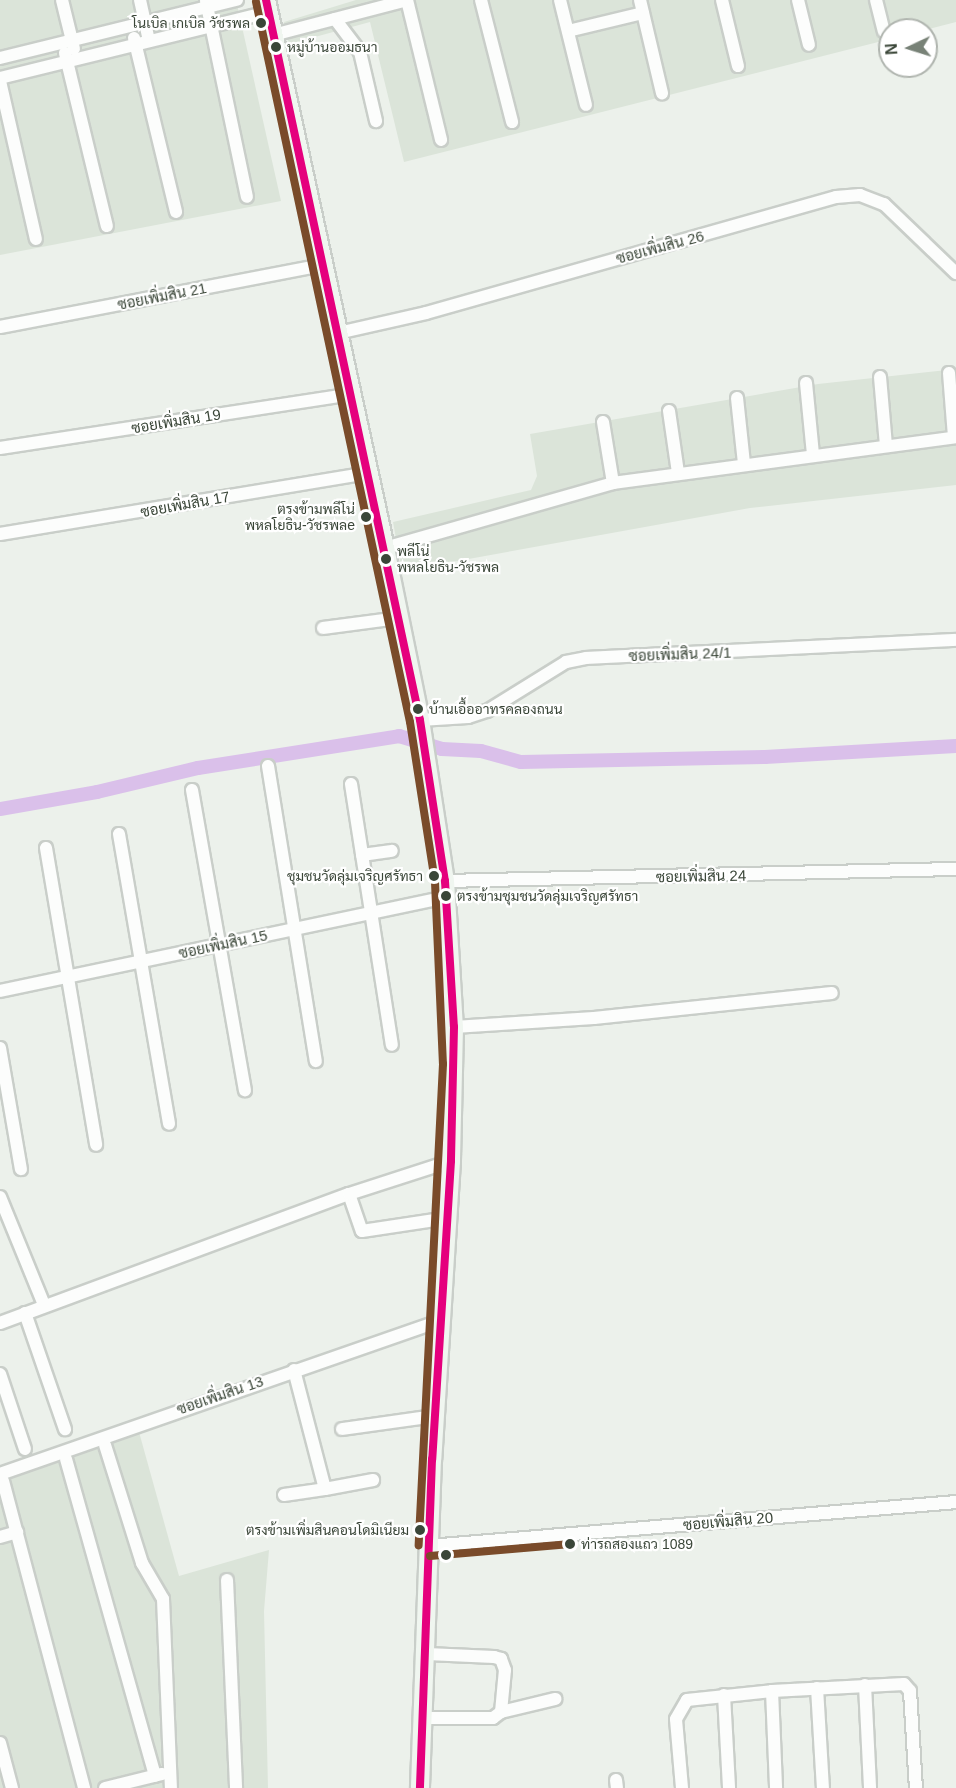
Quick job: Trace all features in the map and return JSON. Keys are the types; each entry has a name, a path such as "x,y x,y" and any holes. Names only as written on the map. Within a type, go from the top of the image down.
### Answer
{"street":[{"path":"62,0 67,43 108,226"},
{"path":"140,0 149,41"},
{"path":"0,58 145,24 206,4 237,0"},
{"path":"273,35 335,19 362,6 407,0 441,140"},
{"path":"481,0 512,122"},
{"path":"560,0 586,105"},
{"path":"640,0 662,93"},
{"path":"722,0 738,66"},
{"path":"798,0 808,45"},
{"path":"876,0 881,18"},
{"path":"206,4 247,197"},
{"path":"36,239 0,79 211,27 267,6 386,548 421,728 446,889 454,1028 451,1161 434,1416 427,1654 420,1788"},
{"path":"568,31 643,13"},
{"path":"335,19 360,52 376,121"},
{"path":"132,27 176,212"},
{"name":"ซอยเพิ่มสิน 26","path":"338,333 426,313 848,196 860,195 884,204 956,273"},
{"name":"ซอยเพิ่มสิน 21","path":"0,327 323,265"},
{"path":"386,548 613,483 955,437 948,373"},
{"path":"880,377 886,445"},
{"path":"806,383 813,455"},
{"name":"ซอยเพิ่มสิน 19","path":"0,448 352,394"},
{"path":"737,398 744,464"},
{"path":"669,411 678,473"},
{"path":"603,422 613,483"},
{"name":"ซอยเพิ่มสิน 17","path":"0,534 369,473"},
{"path":"323,628 399,618"},
{"name":"ซอยเพิ่มสิน 24/1","path":"421,728 487,711 566,663 586,658 956,640"},
{"path":"268,766 316,1060"},
{"path":"351,784 392,1045"},
{"path":"192,790 245,1090"},
{"path":"119,834 169,1124"},
{"path":"46,848 96,1145"},
{"path":"362,855 392,851"},
{"name":"ซอยเพิ่มสิน 24","path":"446,889 956,869"},
{"name":"ซอยเพิ่มสิน 15","path":"0,991 371,914 446,889"},
{"path":"454,1028 594,1018 832,993"},
{"path":"0,1048 21,1169"},
{"path":"0,1322 349,1194 451,1161"},
{"path":"349,1194 362,1231 448,1218"},
{"path":"0,1197 44,1305"},
{"path":"25,1313 65,1429"},
{"name":"ซอยเพิ่มสิน 13","path":"1,1477 294,1370 442,1320"},
{"path":"294,1370 325,1489"},
{"path":"0,1374 25,1449"},
{"path":"342,1429 434,1416"},
{"path":"105,1445 142,1563 163,1599 171,1788"},
{"path":"66,1459 155,1776"},
{"path":"1,1477 84,1788"},
{"path":"284,1496 373,1480"},
{"name":"ซอยเพิ่มสิน 20","path":"429,1546 956,1502"},
{"path":"0,1537 16,1532"},
{"path":"226,1580 236,1788"},
{"path":"427,1654 501,1659 505,1670 501,1712"},
{"path":"865,1685 870,1788"},
{"path":"682,1788 677,1712 687,1700 724,1695 865,1685 909,1686 916,1788"},
{"path":"817,1688 823,1788"},
{"path":"772,1691 776,1788"},
{"path":"724,1695 729,1788"},
{"path":"424,1718 483,1720 501,1712 555,1699"},
{"path":"0,1743 12,1788"},
{"path":"105,1788 170,1772"}],"shaded area":[{"name":"โนเบิล เกเบิล วัชรพล","path":"0,0 236,0 281,201 0,255"},
{"path":"356,0 956,0 956,22 938,27 938,18 878,18 878,42 404,162 370,22 289,44 284,22"},
{"name":"พลีโน่ พหลโยธิน-วัชรพล","path":"956,369 956,485 750,508 402,571 393,522 531,490 537,476 530,434 818,384"},
{"path":"139,1432 179,1576 269,1550 264,1611 268,1788 0,1788 0,1480"}],"waterway":[{"path":"0,809 97,792 198,768 399,736 442,749 481,751 521,762 765,757 956,746"}],"transit line":[{"path":"266,0 420,720 445,881 454,1027 451,1161 432,1459 420,1788"},
{"name":"1089","path":"256,2 410,722 435,882 443,1064 419,1545"},
{"name":"1089","path":"430,1556 570,1544"}],"place":[{"name":"โนเบิล เกเบิล วัชรพล","path":"261,23"},
{"name":"หมู่บ้านออมธนา","path":"276,47"},
{"name":"ตรงข้ามพลีโน่ พหลโยธิน-วัชรพลe","path":"366,517"},
{"name":"พลีโน่ พหลโยธิน-วัชรพล","path":"386,559"},
{"name":"บ้านเอื้ออาทรคลองถนน","path":"418,709"},
{"name":"ชุมชนวัดลุ่มเจริญศรัทธา","path":"434,876"},
{"name":"ตรงข้ามชุมชนวัดลุ่มเจริญศรัทธา","path":"446,896"},
{"name":"ตรงข้ามเพิ่มสินคอนโดมิเนียม","path":"420,1530"},
{"name":"ท่ารถสองแถว 1089","path":"570,1544"}]}
